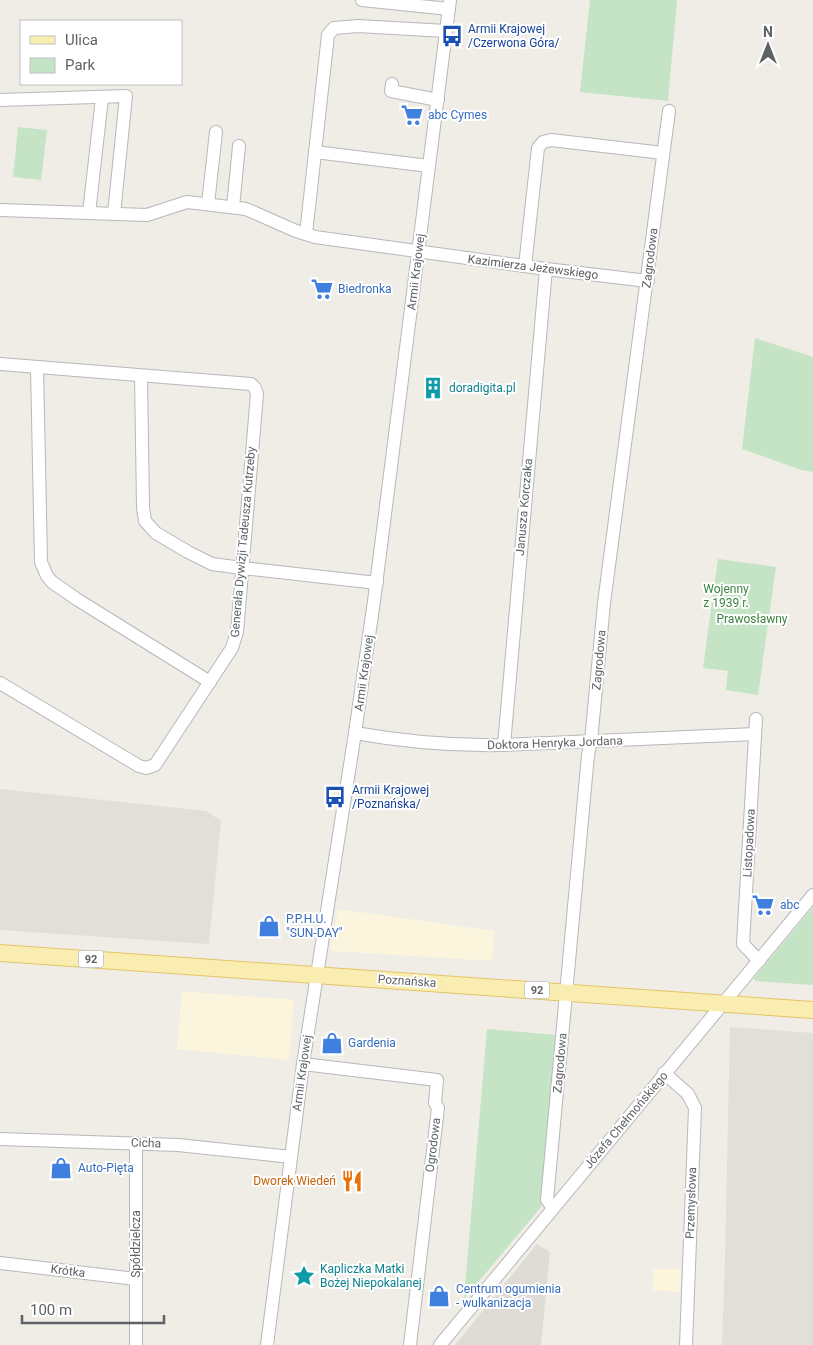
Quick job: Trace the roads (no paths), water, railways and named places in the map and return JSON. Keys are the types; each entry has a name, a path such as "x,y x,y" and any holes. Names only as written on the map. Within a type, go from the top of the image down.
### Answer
{"main road":[{"name":"Poznańska","path":"0,953 813,1010"}],"street":[{"path":"362,0 449,5"},
{"name":"Armii Krajowej","path":"267,1345 303,1064 377,582 449,5"},
{"path":"306,234 328,35 334,28 358,26 446,31"},
{"path":"392,84 391,92 438,100"},
{"path":"0,100 126,96 114,214"},
{"path":"90,213 102,98"},
{"name":"Zagrodowa","path":"553,1208 547,1200 604,603 669,111"},
{"path":"208,204 216,132"},
{"path":"525,266 538,148 543,142 551,140 663,153"},
{"path":"233,207 239,146"},
{"path":"315,152 430,166"},
{"name":"Kazimierza Jeżewskiego","path":"0,210 147,215 188,202 208,204 246,209 296,232 306,234 546,270 648,281"},
{"name":"Janusza Korczaka","path":"504,745 546,270"},
{"path":"0,364 141,376 142,480 145,521 156,533 212,564 377,582"},
{"path":"37,367 41,562 47,576 50,581 78,600 210,682"},
{"name":"Generała Dywizji Tadeusza Kutrzeby","path":"0,684 139,766 146,768 155,765 232,648 237,632 257,394 255,388 250,384 141,376"},
{"name":"Listopadowa","path":"756,719 743,944 759,961"},
{"name":"Doktora Henryka Jordana","path":"355,734 416,743 468,746 755,734"},
{"name":"Józefa Chełmońskiego","path":"440,1345 813,895"},
{"name":"Ogrodowa","path":"303,1064 437,1080 435,1102 438,1108 410,1345"},
{"name":"Przemysłowa","path":"664,1074 688,1094 695,1108 686,1345"},
{"name":"Cicha","path":"0,1139 178,1144 291,1157"},
{"name":"Spółdzielcza","path":"136,1143 136,1345"},
{"name":"Krótka","path":"0,1263 136,1279"}],"place":[{"name":"Armii Krajowej /Czerwona Góra/","path":"452,36"},
{"name":"abc Cymes","path":"412,115"},
{"name":"Biedronka","path":"322,289"},
{"name":"doradigita.pl","path":"433,388"},
{"name":"Armii Krajowej /Poznańska/","path":"335,797"},
{"name":"abc","path":"763,905"},
{"name":"P.P.H.U. \"SUN-DAY\"","path":"269,926"},
{"name":"Gardenia","path":"332,1043"},
{"name":"Auto-Pięta","path":"61,1168"},
{"name":"Dworek Wiedeń","path":"352,1181"},
{"name":"Kapliczka Matki Bożej Niepokalanej","path":"304,1276"},
{"name":"Centrum ogumienia - wulkanizacja","path":"439,1296"}],"park label":[{"name":"Wojenny z 1939 r.","path":"726,596"},
{"name":"Prawosławny","path":"752,619"}]}
